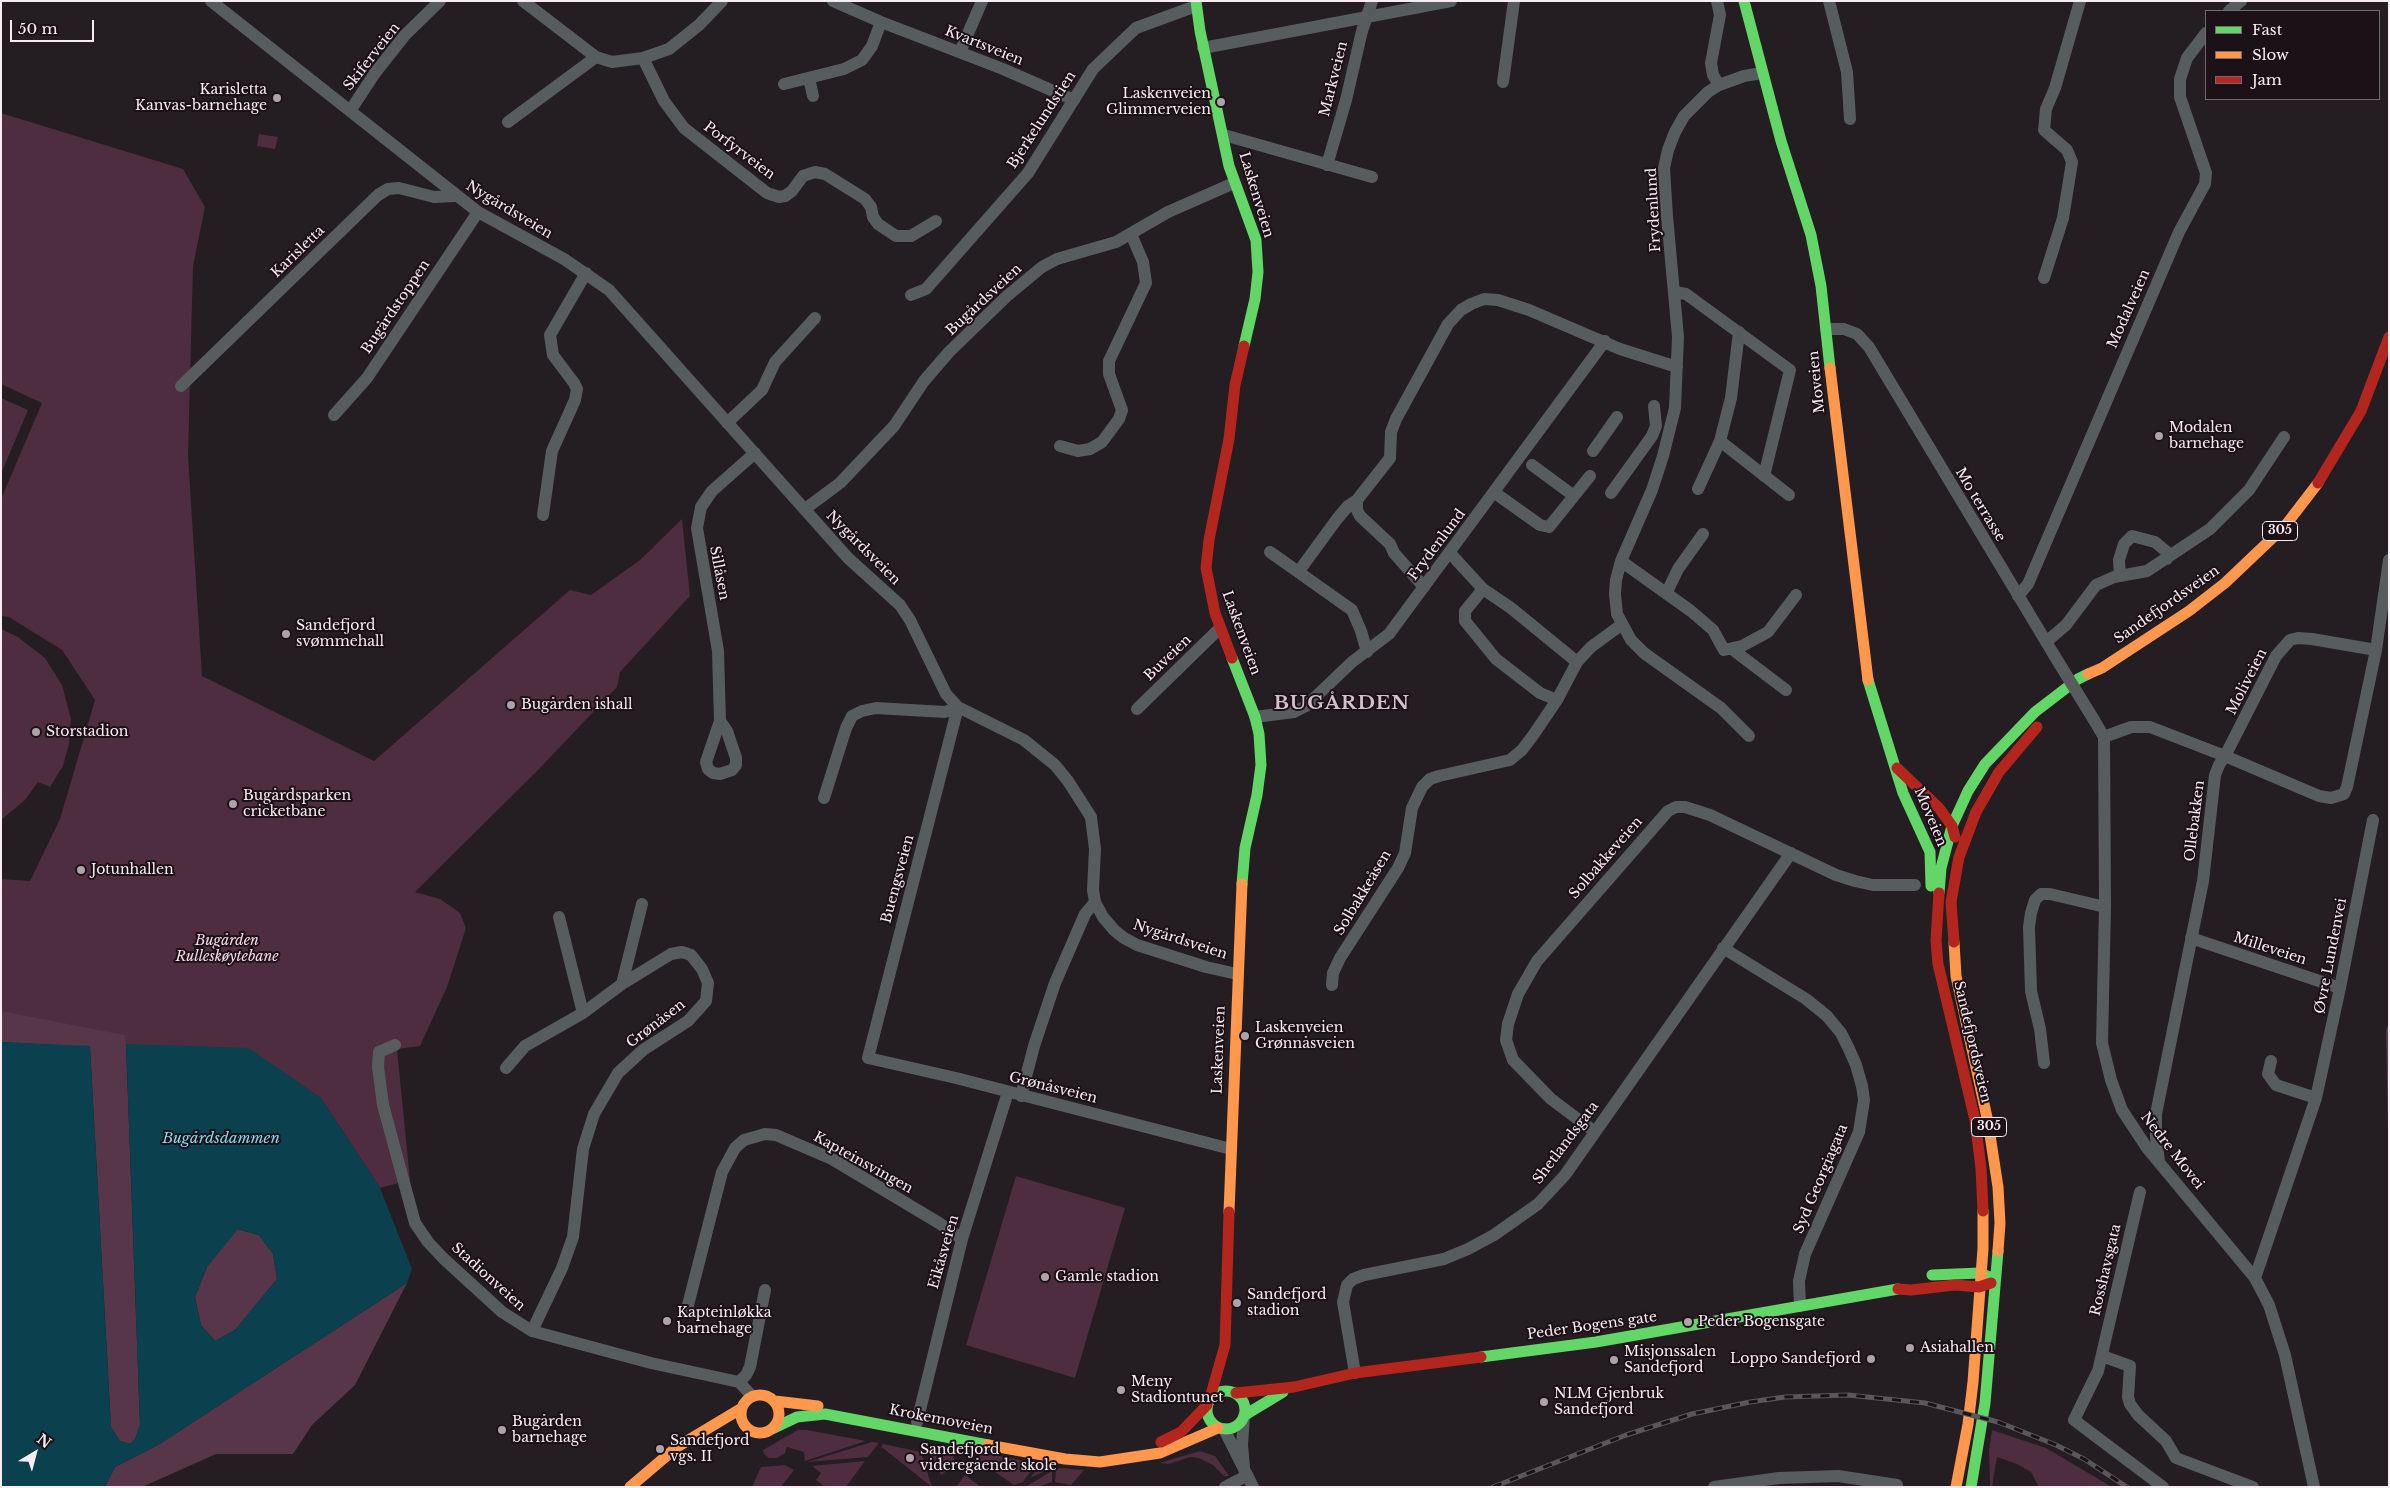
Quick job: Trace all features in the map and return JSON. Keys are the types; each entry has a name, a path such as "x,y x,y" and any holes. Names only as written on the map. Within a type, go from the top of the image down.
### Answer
{"main road":[{"name":"Moveien","path":"1744,1 1762,73 1811,235 1821,286 1863,648 1870,691 1903,793 1930,852 1932,865 1932,926 1936,941"},
{"name":"Laskenveien","path":"1196,4 1203,48 1234,184 1256,240 1258,272 1255,299 1235,385 1226,458 1208,540 1207,579 1220,628 1255,717 1259,734 1261,765 1242,870 1237,974 1225,1345 1235,1393"},
{"name":"Sandefjordsveien","path":"1956,1487 1968,1424 1983,1211 1981,1168 1975,1120 1938,964 1936,941 1941,868 1952,826 1976,776 2004,742 2055,696 2078,679 2102,668 2189,611 2225,583 2285,526 2309,498 2338,453 2361,411 2389,337"},
{"name":"Sandefjordsveien","path":"1971,1487 1985,1403 2000,1223 1994,1154 1973,1045 1956,976 1951,925 1951,902 1959,857 1976,812 1999,772 2023,742 2102,668"},
{"name":"Moveien","path":"1894,764 1938,808 1952,826 1959,857"},
{"name":"Peder Bogens gate","path":"1894,1289 1909,1282 1936,1275 1980,1273 1996,1280"},
{"name":"Peder Bogens gate","path":"1235,1393 1294,1386 1355,1373 1596,1342 1894,1289 1955,1285 1979,1287 1996,1280"},
{"name":"Laskenveien","path":"1209,1402 1225,1345"},
{"name":"Peder Bogens gate","path":"1245,1416 1265,1401 1294,1386"},
{"path":"1223,1390 1235,1393 1244,1403 1245,1416 1236,1426 1221,1429 1210,1420 1209,1402 1223,1390"},
{"name":"Krokemoveien","path":"630,1487 677,1447 742,1408 752,1396 764,1395 775,1401 845,1408 1059,1450 1100,1453 1125,1451 1170,1439 1189,1425 1209,1402"},
{"path":"774,1428 780,1413 775,1401"},
{"path":"742,1408 744,1424 753,1432"},
{"name":"Krokemoveien","path":"677,1447 726,1429 764,1432 797,1417 826,1414 1065,1459 1100,1462 1160,1453 1221,1429"}],"street":[{"name":"Nygårdsveien","path":"211,1 478,212 564,259 609,290 848,558 900,606 910,620 946,694 958,707 999,726 1042,752 1055,765 1082,801 1091,817 1094,835 1093,890 1095,902 1103,917 1114,930 1137,945 1206,967 1237,974"},
{"name":"Skiferveien","path":"350,111 405,35 440,1"},
{"path":"523,1 596,57 612,62 643,58 669,49 699,25 722,1"},
{"name":"Kvartsveien","path":"832,1 1074,100"},
{"path":"960,52 982,1"},
{"name":"Markveien","path":"1327,165 1372,1"},
{"path":"1203,48 1451,1"},
{"path":"1503,82 1514,1"},
{"path":"1717,1 1720,15 1711,63 1713,75 1719,85"},
{"path":"1829,1 1847,72 1850,118"},
{"path":"2044,278 2063,218 2072,162 2067,150 2044,130 2046,109 2055,88 2080,1"},
{"path":"2230,10 2241,1"},
{"name":"Bjerkelundstien","path":"911,295 926,289 1028,173 1093,69 1136,28 1196,4"},
{"path":"784,84 844,69 862,60 872,46 881,22"},
{"name":"Modalveien","path":"2018,596 2028,584 2178,232 2205,184 2206,173 2180,97 2180,79 2187,58 2205,33"},
{"path":"508,122 596,57"},
{"name":"Porfyrveien","path":"643,58 664,101 684,128 767,193 779,197 785,196 792,191 803,176 815,172 826,174 865,199 878,224 896,236 911,236 936,221"},
{"name":"Frydenlund","path":"1749,736 1721,708 1644,652 1621,625 1615,594 1616,580 1622,561 1652,490 1675,408 1678,337 1666,216 1664,168 1668,150 1684,116 1708,92 1719,85 1744,76 1762,73"},
{"path":"809,78 813,96"},
{"path":"1224,135 1372,177"},
{"name":"Bugårdsveien","path":"805,510 840,483 874,448 894,426 924,381 949,352 1007,296 1042,267 1057,259 1116,242 1168,212 1234,184"},
{"name":"Karisletta","path":"181,386 378,195 388,189 398,188 434,197 456,196"},
{"name":"Bugårdstoppen","path":"334,415 367,378 478,212"},
{"path":"1060,446 1078,451 1090,449 1102,442 1119,419 1122,410 1108,374 1109,361 1146,283 1144,262 1131,234"},
{"path":"543,515 552,451 575,400 577,390 553,355 550,335 586,274"},
{"path":"1675,292 1686,294 1790,370 1764,476"},
{"path":"1300,571 1348,506 1357,500 1390,458 1392,432 1396,419 1437,342 1448,324 1460,310 1484,299 1498,300 1638,356 1677,368"},
{"path":"727,423 762,390 775,362 815,318"},
{"name":"Mo terrasse","path":"1826,329 1844,329 1858,334 1869,348 2094,720"},
{"path":"1698,489 1720,441 1731,398 1739,332"},
{"name":"Frydenlund","path":"1255,717 1294,712 1306,706 1352,662 1389,634 1496,493 1605,342"},
{"path":"1611,493 1652,436 1656,426 1654,406"},
{"path":"1593,451 1617,417"},
{"path":"2046,642 2066,625 2096,585 2120,576 2148,571 2210,529 2236,505 2256,480 2284,437"},
{"path":"1720,441 1789,495"},
{"name":"Sillåsen","path":"720,720 718,652 697,528 702,507 712,491 755,453"},
{"path":"1532,465 1574,496"},
{"path":"1496,493 1544,527 1553,525 1590,476"},
{"path":"1357,500 1360,516 1390,544 1394,553 1424,587"},
{"path":"1667,592 1678,569 1703,534"},
{"path":"2120,576 2119,560 2124,544 2132,536 2145,538 2162,546 2167,552 2167,559"},
{"path":"1270,552 1300,571 1352,610 1367,652"},
{"path":"1450,553 1483,589 1511,608 1577,662"},
{"path":"2104,737 2131,728 2150,727 2225,756 2319,796 2331,798 2344,794 2376,650 2389,560"},
{"path":"1622,561 1667,592 1713,630 1724,650 1742,646 1768,632 1796,595"},
{"path":"1483,589 1465,610 1465,621 1496,659 1540,693 1557,700"},
{"name":"Solbakkeåsen","path":"1332,985 1333,973 1340,958 1398,868 1405,852 1412,808 1422,787 1430,779 1439,776 1510,760 1522,750 1557,700 1577,662 1590,648 1621,625"},
{"name":"Buveien","path":"1137,709 1220,628"},
{"name":"Moliveien","path":"2225,756 2276,656 2290,640 2298,638 2312,639 2376,650"},
{"path":"1732,648 1786,690"},
{"path":"824,798 846,728 852,716 862,711 876,708 946,712 958,707"},
{"name":"Buengsveien","path":"868,1058 958,707"},
{"name":"Nedre Movei","path":"2094,720 2104,737 2106,907 2102,1043 2111,1080 2122,1110 2159,1163 2256,1278 2278,1328 2314,1487"},
{"name":"Ollebakken","path":"2159,1163 2156,1114 2203,881 2216,775 2225,756"},
{"name":"Solbakkeveien","path":"1595,1132 1532,1081 1513,1060 1506,1040 1508,1024 1518,994 1537,961 1668,811 1676,807 1684,807 1710,815 1836,875 1855,881 1873,885 1915,885"},
{"name":"Øvre Lundenvei","path":"2256,1278 2316,1098 2373,820"},
{"name":"Shetlandsgata","path":"1355,1373 1343,1302 1344,1293 1353,1279 1444,1259 1494,1235 1524,1215 1549,1194 1565,1176 1791,853"},
{"path":"2044,1063 2040,1029 2031,991 2029,927 2035,900 2042,894 2050,894 2106,907"},
{"path":"1021,1096 1034,1046 1055,983 1085,914 1095,902"},
{"path":"622,984 642,904"},
{"path":"559,917 583,1013"},
{"name":"Milleveien","path":"2191,938 2340,988"},
{"name":"Syd Georgiagata","path":"1723,948 1806,999 1827,1016 1849,1049 1862,1086 1864,1100 1859,1132 1805,1254 1799,1281 1800,1306"},
{"name":"Grønåsen","path":"506,1068 526,1046 583,1013 622,984 671,954 682,952 691,955 702,969 708,983 709,992 706,1001 696,1013 643,1050 618,1074 594,1114 583,1149 573,1237 562,1268 532,1331"},
{"name":"Stadionveien","path":"395,1045 379,1052 378,1067 382,1096 415,1223 428,1242 502,1312 532,1331 651,1363 739,1382"},
{"name":"Grønåsveien","path":"868,1058 1231,1149"},
{"path":"2271,1061 2268,1074 2276,1085 2316,1098"},
{"name":"Eikåsveien","path":"917,1422 962,1239 1008,1092"},
{"name":"Kapteinsvingen","path":"687,1309 722,1172 735,1148 744,1140 765,1134 776,1135 832,1160 939,1223 962,1239"},
{"name":"Rosshavsgata","path":"2140,1192 2094,1384 2074,1420 2163,1487"},
{"path":"752,1396 744,1384 739,1382 746,1375 750,1367 765,1290"},
{"path":"2102,1356 2130,1366 2128,1394 2130,1404 2138,1415 2166,1441 2176,1458 2253,1487"},
{"path":"1245,1416 1242,1445 1248,1479"},
{"path":"1221,1429 1248,1479"},
{"path":"1714,1487 1838,1476 1897,1484"},
{"path":"1225,1487 1248,1479"}],"green space":[{"name":"Bugården Rulleskøytebane","path":"1,113 183,169 205,207 193,266 188,456 202,676 374,761 570,590 591,595 640,560 682,519 690,596 620,672 617,687 539,769 415,892 440,899 460,913 466,928 447,987 420,1046 397,1049 410,1180 380,1188 321,1098 126,1044 90,1046 1,1042 1,879 30,881 60,819 95,700 62,650 9,617 1,616 1,499 42,403 1,384"},
{"path":"259,134 278,137 275,149 257,146"},
{"path":"1,398 28,410 1,474"},
{"name":"Storstadion","path":"1,629 18,637 45,658 62,685 71,719 69,744 63,766 50,787 38,782 25,800 1,820"},
{"name":"Gamle stadion","path":"1016,1176 1125,1208 1075,1378 966,1345"},
{"path":"798,1430 866,1441 805,1461 804,1452 787,1447 785,1453 777,1458 769,1458 764,1454 763,1450"},
{"path":"1992,1430 2046,1448 2112,1487 2039,1487 2031,1472 2017,1464 1997,1457 1992,1487 1990,1487 1989,1451"},
{"path":"872,1442 879,1443 868,1457 807,1462"},
{"path":"883,1444 921,1452 932,1487 881,1447"},
{"path":"950,1448 955,1462 942,1475 936,1469 931,1450"},
{"path":"1200,1451 1215,1456 1229,1476 1224,1476 1213,1465 1199,1458 1190,1457 1169,1464 1159,1463"},
{"path":"981,1453 1037,1463 1023,1482 1014,1485 979,1461 974,1468 972,1466"},
{"path":"865,1461 846,1487 825,1487 816,1480 821,1473 812,1466"},
{"path":"1041,1464 1052,1466 1052,1468 1030,1478"},
{"path":"785,1465 794,1470 781,1487 752,1487 761,1467"},
{"path":"1059,1468 1084,1470 1071,1485 1055,1482 1056,1470"},
{"path":"1052,1471 1052,1482 1038,1487 1025,1487"},
{"path":"965,1475 981,1487 956,1487"}],"shaded area":[{"name":"Bugårdsdammen","path":"1,1011 124,1035 126,1044 140,1425 135,1439 130,1444 120,1441 111,1427 90,1047 1,1042"},
{"path":"2389,1021 2389,1186 2386,1031"},
{"path":"237,1229 259,1235 273,1254 277,1279 235,1330 215,1341 201,1325 195,1297 207,1267"},
{"path":"407,1283 355,1385 312,1425 293,1454 216,1454 142,1487 105,1487 115,1467 158,1445"}],"water":[{"name":"Bugårdsdammen","path":"1,1042 90,1046 111,1427 120,1441 130,1444 135,1439 140,1425 126,1044 249,1048 321,1098 380,1188 412,1269 407,1283 158,1445 115,1467 105,1487 1,1487","holes":["238,1229 259,1235 273,1254 277,1279 235,1330 215,1341 201,1325 195,1297 207,1267"]}],"railway":[{"path":"1493,1487 1626,1435 1692,1414 1785,1397 1848,1395 1925,1403 1998,1422 2056,1445 2084,1459 2127,1487"}],"traffic: fast":[{"path":"1196,1 1200,31 1229,166 1256,240 1258,272 1255,299 1244,346"},
{"path":"1744,1 1781,141 1811,235 1821,286 1830,368"},
{"path":"1232,658 1255,717 1259,734 1261,765 1257,795 1245,848 1242,884"},
{"path":"1939,893 1941,868 1952,826 1968,791 1985,764 2035,712 2078,679 2088,674"},
{"path":"1868,680 1903,793 1930,852 1931,886"},
{"path":"1971,1487 1985,1403 1998,1251"},
{"path":"1932,1275 1980,1273 1992,1278"},
{"path":"1481,1357 1596,1342 1898,1289"},
{"path":"1226,1391 1240,1396 1245,1410 1240,1424 1226,1429 1212,1424 1207,1410 1212,1396 1226,1391"},
{"path":"1245,1415 1283,1392"},
{"path":"774,1428 797,1417 825,1414 988,1445"}],"traffic: slow":[{"path":"1830,368 1868,680"},
{"path":"2088,674 2102,668 2189,611 2225,583 2285,526 2318,483"},
{"path":"1229,1212 1242,884"},
{"path":"1954,942 1956,976 1988,1122 1998,1187 2000,1223 1998,1251"},
{"path":"1956,1487 1968,1424 1973,1382 1983,1249 1983,1211"},
{"path":"760,1395 774,1400 779,1414 774,1428 760,1433 746,1428 741,1414 746,1400 760,1395"},
{"path":"775,1401 818,1406"},
{"path":"630,1487 677,1447 742,1408"},
{"path":"988,1445 1065,1459 1100,1462 1160,1453 1218,1428"}],"traffic: jam":[{"path":"2318,483 2361,411 2389,337"},
{"path":"1232,658 1215,613 1206,568 1209,540 1229,439 1235,385 1244,346"},
{"path":"1954,942 1951,902 1959,857 1976,812 1999,772 2037,727"},
{"path":"1897,768 1939,808 1952,826 1955,837"},
{"path":"1939,893 1936,941 1938,964 1975,1120 1981,1168 1983,1211"},
{"path":"1210,1398 1225,1345 1229,1212"},
{"path":"1898,1289 1911,1290 1955,1285 1979,1287 1991,1283"},
{"path":"1236,1393 1294,1387 1355,1373 1481,1357"},
{"path":"1161,1442 1181,1432 1207,1405"}],"place":[{"name":"Karisletta Kanvas-barnehage","path":"277,98"},
{"name":"Laskenveien Glimmerveien","path":"1221,102"},
{"name":"Modalen barnehage","path":"2159,436"},
{"name":"Sandefjord svømmehall","path":"286,634"},
{"name":"Bugården ishall","path":"511,705"},
{"name":"Storstadion","path":"36,732"},
{"name":"Bugårdsparken cricketbane","path":"233,804"},
{"name":"Jotunhallen","path":"81,870"},
{"name":"Laskenveien Grønnåsveien","path":"1245,1036"},
{"name":"Gamle stadion","path":"1045,1277"},
{"name":"Sandefjord stadion","path":"1237,1303"},
{"name":"Kapteinløkka barnehage","path":"667,1321"},
{"name":"Peder Bogensgate","path":"1688,1322"},
{"name":"Asiahallen","path":"1910,1348"},
{"name":"Loppo Sandefjord","path":"1871,1359"},
{"name":"Misjonssalen Sandefjord","path":"1614,1360"},
{"name":"Meny Stadiontunet","path":"1121,1390"},
{"name":"NLM Gjenbruk Sandefjord","path":"1544,1402"},
{"name":"Bugården barnehage","path":"502,1430"},
{"name":"Sandefjord vgs. II","path":"660,1449"},
{"name":"Sandefjord videregående skole","path":"910,1458"}],"district":[{"name":"BUGÅRDEN","path":"1342,704"}]}
